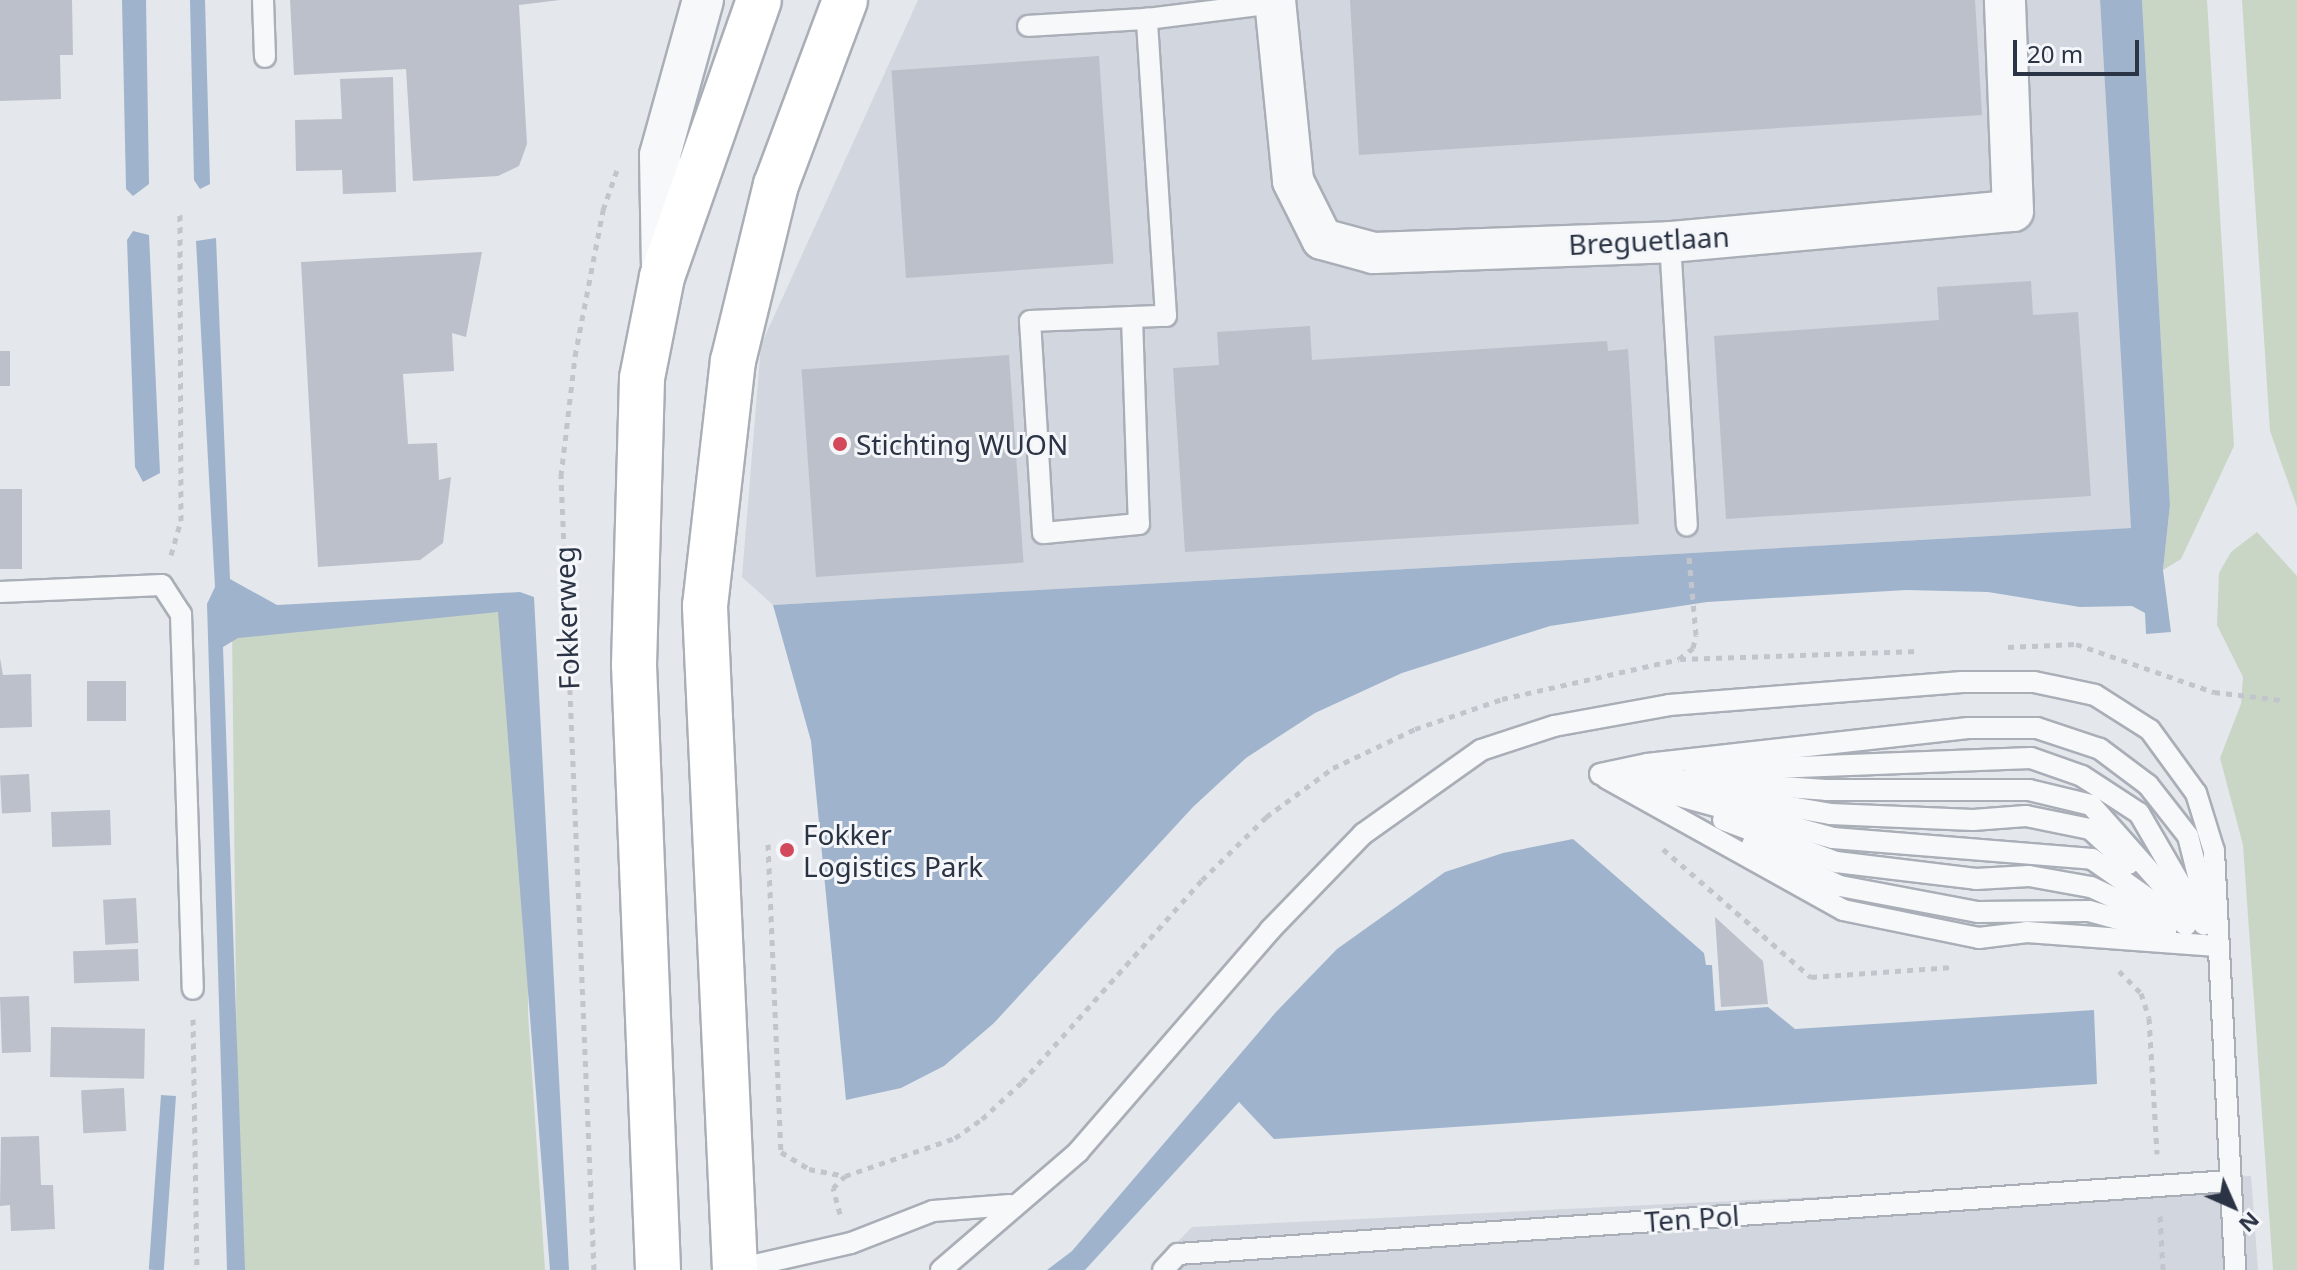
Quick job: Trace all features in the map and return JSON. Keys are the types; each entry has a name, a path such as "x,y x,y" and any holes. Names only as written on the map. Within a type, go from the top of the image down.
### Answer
{"main road":[{"path":"658,1270 634,665 642,378 662,277 759,0"},
{"path":"734,1270 705,606 733,361 776,185 845,0"}],"street":[{"name":"Breguetlaan","path":"1276,1 1293,181 1322,239 1374,253 1670,242 2013,211 2005,0"},
{"path":"662,277 660,155 703,1"}],"lane":[{"path":"263,0 265,57"},
{"path":"1028,26 1147,19 1276,1"},
{"path":"1132,317 1139,524 1043,533 1030,321 1132,317 1166,316 1147,19"},
{"path":"1670,242 1687,525"},
{"path":"0,592 162,585 181,614 193,989"},
{"path":"941,1270 1010,1205 1078,1152 1270,930 1363,834 1481,750 1554,726 1669,705 1962,682 2034,682 2095,695 2150,730 2196,793 2214,851 2216,946 2235,1270"},
{"path":"1600,774 1647,764 1952,730 2037,728 2100,749 2148,785 2188,836 2216,946"},
{"path":"1600,774 2031,758 2082,776 2139,813 2216,946"},
{"path":"1600,774 1843,910 1979,938 2058,933 2216,946"},
{"path":"1600,774 1836,862 1976,879 2029,876 2091,887 2216,946"},
{"path":"1600,774 1833,838 2092,859 2216,946"},
{"path":"1600,774 1830,814 1973,820 2026,816 2090,829 2216,946"},
{"path":"1600,774 1826,790 2029,790 2091,805 2216,946"},
{"name":"Ten Pol","path":"1163,1270 1178,1254 2229,1181"},
{"path":"734,1270 851,1243 933,1211 1010,1205"}],"path":[{"name":"Fokkerweg","path":"594,1270 561,476 575,356 603,210 623,154"},
{"path":"162,585 181,521 180,214"},
{"path":"851,1243 833,1196 833,1188 845,1176 955,1138 982,1119 1022,1082 1202,880 1266,817 1333,768 1415,729 1502,699 1679,659 1693,648 1696,635 1687,525"},
{"path":"2214,692 2282,700"},
{"path":"768,844 781,1152 809,1169 845,1176"},
{"path":"2111,965 2141,993 2149,1018 2163,1270"},
{"path":"193,989 197,1270"}],"shaded area":[{"path":"918,0 2100,0 2132,528 773,605 742,577 761,345"},
{"path":"2251,1176 2258,1270 1151,1270 1192,1227"}],"green space":[{"path":"2142,0 2207,0 2234,446 2181,559 2163,570 2170,505"},
{"path":"2242,0 2297,0 2297,507 2270,431"},
{"path":"2257,532 2297,576 2297,1270 2273,1270 2243,845 2220,758 2241,704 2243,677 2217,625 2219,573 2231,552"},
{"path":"527,605 528,1014 545,1270 239,1270 232,626"}],"water":[{"path":"122,0 146,0 149,184 133,196 126,189"},
{"path":"190,0 205,0 210,184 200,189 194,180"},
{"path":"2100,0 2142,0 2170,505 2163,570 2171,632 2146,634 2145,613 2132,606 2080,607 1988,592 1906,590 1707,602 1550,626 1402,673 1315,713 1246,758 1193,807 994,1023 944,1066 901,1088 846,1100 811,741 773,605 2131,528"},
{"path":"133,231 149,235 160,473 143,482 135,467 127,240"},
{"path":"216,238 230,579 277,605 520,592 534,597 569,1270 550,1270 498,612 238,638 223,647 245,1270 227,1270 207,604 215,587 196,241"},
{"path":"1573,839 1704,953 1706,965 1712,965 1715,1011 1768,1007 1795,1029 2094,1010 2097,1084 1274,1139 1239,1102 1085,1270 1047,1270 1072,1251 1276,1012 1337,949 1445,872 1503,853"},
{"path":"161,1095 176,1096 164,1270 149,1270"}],"building":[{"path":"0,0 72,0 73,55 60,55 61,99 0,101"},
{"path":"290,0 560,0 519,5 527,144 519,166 498,176 413,181 406,69 294,75"},
{"path":"1350,0 1975,0 1982,115 1359,155"},
{"path":"1099,56 1114,263 906,278 892,71"},
{"path":"393,77 396,192 343,194 342,170 296,171 295,120 342,119 340,79"},
{"path":"482,252 466,337 452,333 454,371 403,374 408,444 437,443 439,480 451,477 443,543 420,560 318,567 301,262"},
{"path":"2031,281 2033,315 2078,312 2091,496 1726,519 1714,336 1939,320 1937,287"},
{"path":"1310,326 1312,360 1607,341 1608,351 1628,349 1639,524 1185,552 1173,368 1219,365 1217,332"},
{"path":"0,351 10,351 10,386 0,386"},
{"path":"1009,355 1024,562 816,577 802,370"},
{"path":"0,489 22,489 22,569 0,569"},
{"path":"0,658 3,675 31,674 32,727 0,728"},
{"path":"87,681 126,681 126,721 87,721"},
{"path":"29,774 31,812 2,813 0,776"},
{"path":"110,810 111,845 52,847 51,812"},
{"path":"136,898 138,943 105,945 103,900"},
{"path":"1715,917 1763,961 1768,1004 1721,1007"},
{"path":"138,949 139,981 74,983 73,951"},
{"path":"29,996 31,1052 2,1053 0,997"},
{"path":"51,1027 145,1029 144,1079 50,1077"},
{"path":"124,1088 126,1131 83,1133 81,1090"},
{"path":"39,1136 41,1185 53,1185 55,1229 11,1231 10,1205 0,1206 1,1137"}],"place":[{"name":"Stichting WUON","path":"840,444"},
{"name":"Fokker Logistics Park","path":"787,850"}]}
